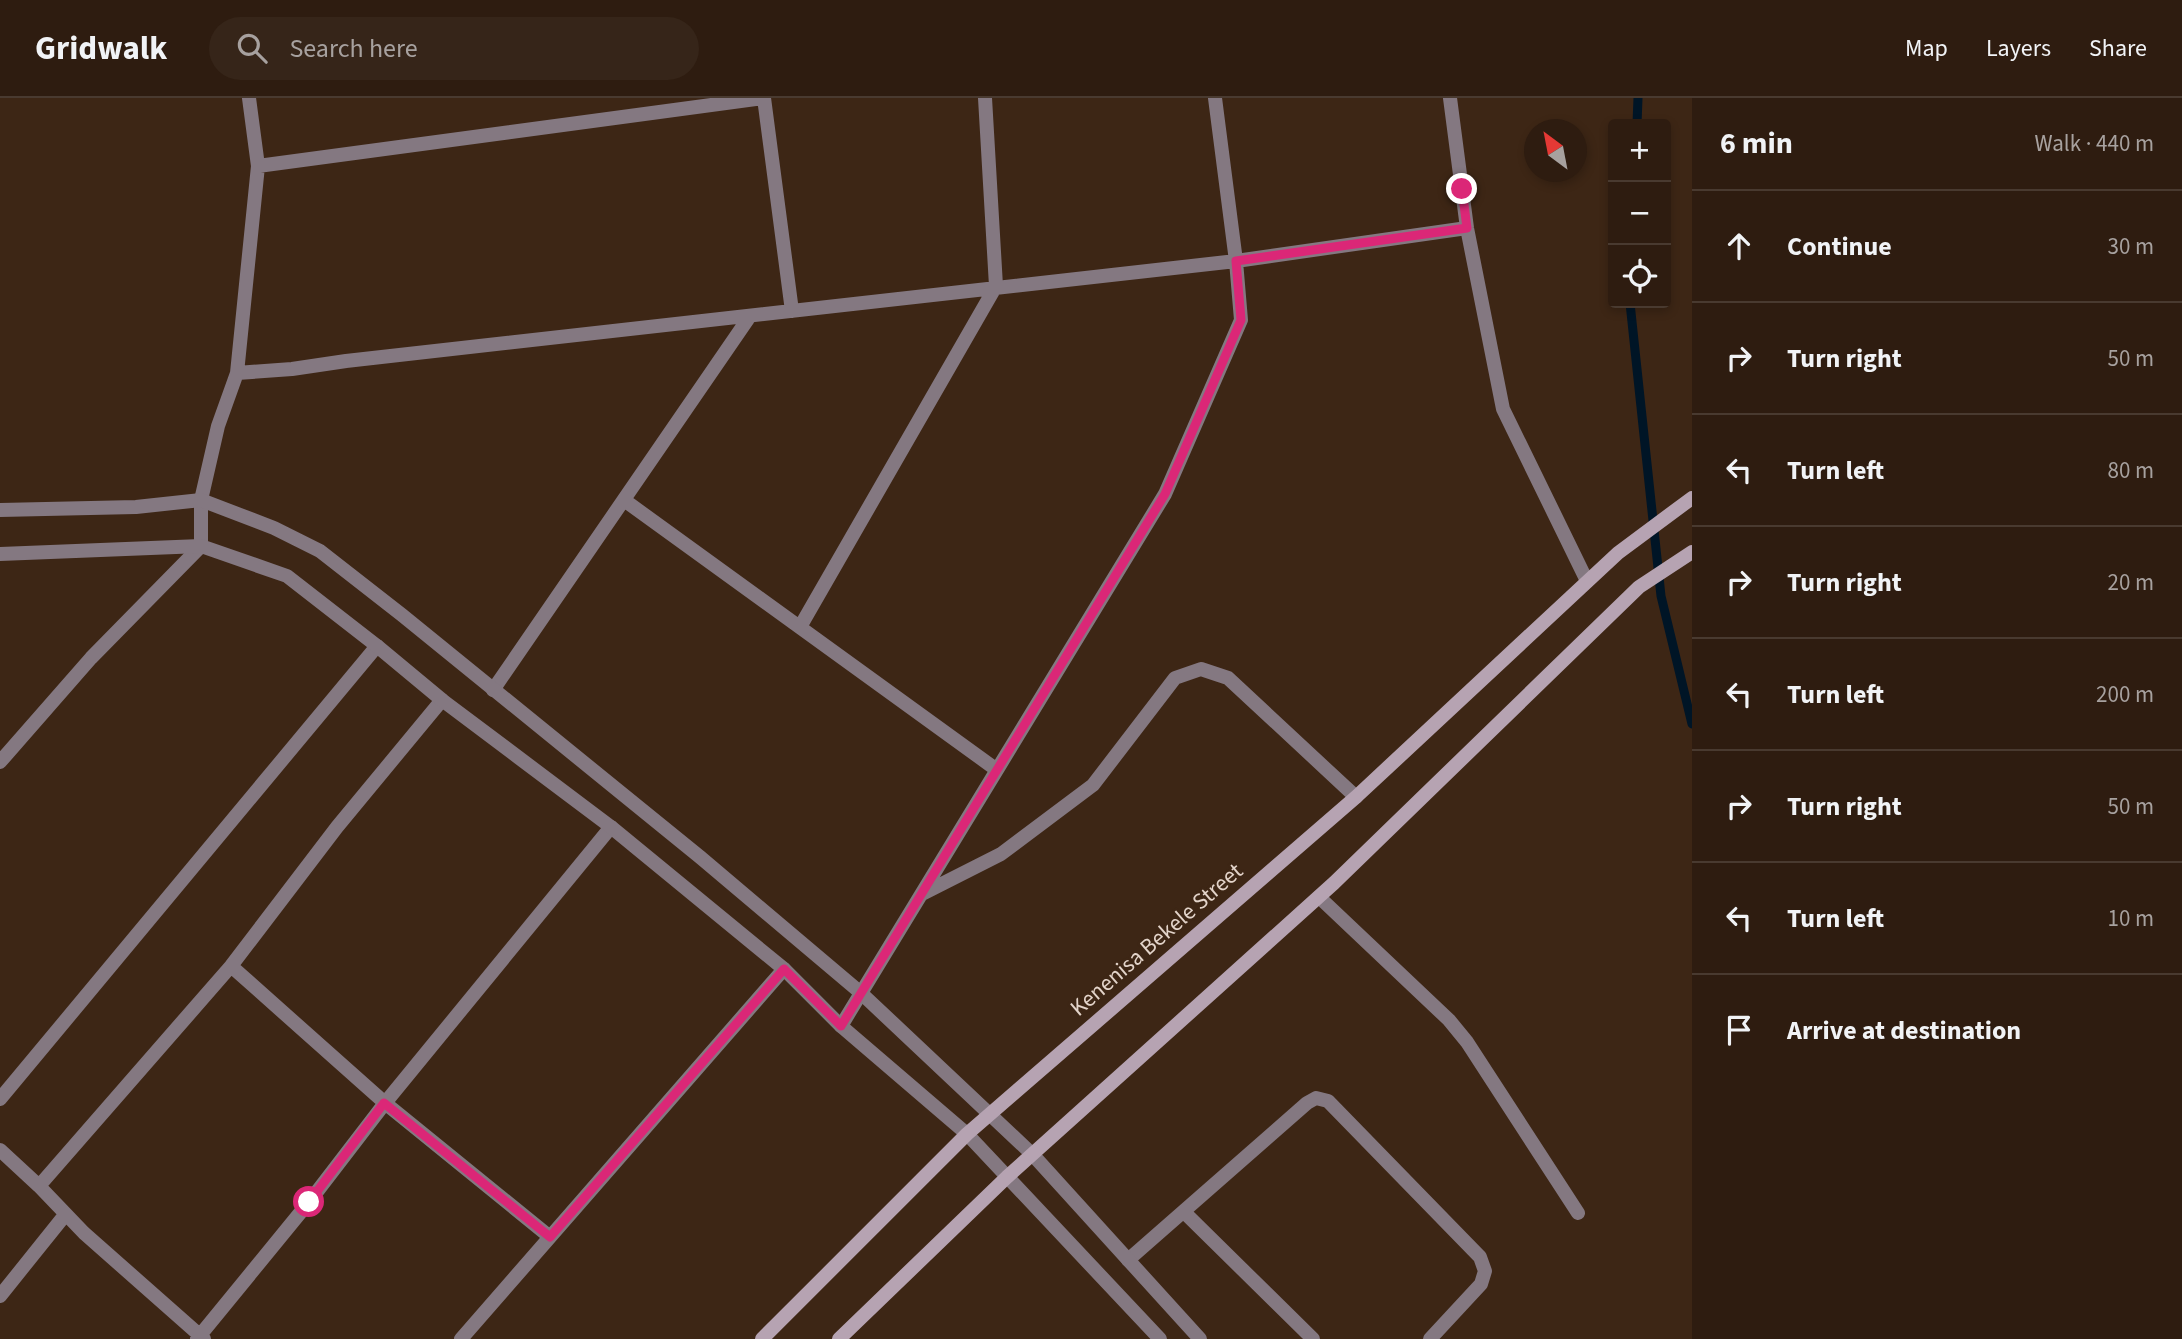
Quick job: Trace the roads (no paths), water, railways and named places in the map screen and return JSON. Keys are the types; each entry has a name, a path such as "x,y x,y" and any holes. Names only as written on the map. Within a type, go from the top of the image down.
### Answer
{"main road":[{"name":"Kenenisa Bekele Street","path":"762,1339 967,1134 1356,797 1587,580 1618,553 1692,498"},
{"path":"839,1339 1007,1177 1319,897 1639,587 1692,552"}],"street":[{"path":"0,762 91,659 201,546 201,500 218,426 237,373 258,166 249,98"},
{"path":"258,166 764,98 792,311"},
{"path":"800,627 996,286 985,98"},
{"path":"841,1026 1165,494 1241,320 1215,98"},
{"path":"1450,98 1467,228 1503,409 1587,580"},
{"path":"237,373 292,369 996,286 1236,261 1467,228"},
{"path":"493,690 750,316"},
{"path":"0,510 136,507 201,500 274,528 320,551 700,857 861,993 1033,1156 1200,1339"},
{"path":"624,500 997,770"},
{"path":"0,554 201,546 287,576 442,700 611,827 784,969 841,1026 967,1134 1151,1336"},
{"path":"0,1098 377,646"},
{"path":"921,895 1001,854 1093,785 1175,678 1201,670 1228,678 1356,797"},
{"path":"39,1186 231,966 337,827 442,700"},
{"path":"0,1150 39,1186 65,1215 200,1338 384,1103 611,827"},
{"path":"1319,897 1450,1020 1578,1213"},
{"path":"231,966 384,1103 550,1237"},
{"path":"461,1339 784,969"},
{"path":"1128,1261 1307,1103 1316,1098 1328,1101 1480,1257 1485,1270 1481,1284 1430,1339"},
{"path":"1184,1212 1313,1339"},
{"path":"0,1296 65,1215"}],"waterway":[{"path":"1637,119 1638,98"},
{"path":"1631,308 1661,596 1692,724"}]}
